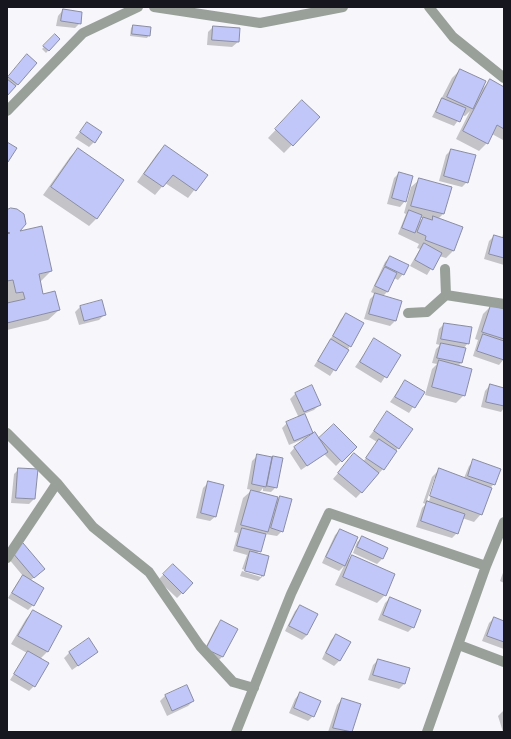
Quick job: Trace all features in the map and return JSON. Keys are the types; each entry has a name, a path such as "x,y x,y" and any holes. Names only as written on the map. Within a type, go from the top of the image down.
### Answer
{"street":[{"path":"7,111 82,33 138,7"},
{"path":"154,7 260,23 343,7"},
{"path":"430,7 453,37 504,78"},
{"path":"445,269 446,296"},
{"path":"408,313 426,312 446,296 504,304"},
{"path":"7,433 57,483 93,527 149,572 200,646 233,682 254,688"},
{"path":"7,558 57,483"},
{"path":"236,732 291,594 329,513 486,566"},
{"path":"427,732 486,566 501,543 504,522"},
{"path":"459,645 504,662"}],"building":[{"path":"63,9 82,12 81,24 61,21"},
{"path":"133,25 151,27 150,36 132,34"},
{"path":"213,26 240,28 239,42 212,40"},
{"path":"55,34 60,39 49,51 43,46"},
{"path":"27,54 37,63 18,85 8,77"},
{"path":"460,69 486,81 473,109 447,97"},
{"path":"7,79 16,86 7,96"},
{"path":"490,79 504,87 504,129 497,125 488,144 463,131"},
{"path":"442,98 466,108 460,122 436,112"},
{"path":"302,100 320,117 293,146 275,129"},
{"path":"87,122 102,132 95,143 80,132"},
{"path":"7,142 17,148 8,162 7,162"},
{"path":"165,145 208,175 196,191 173,175 163,187 144,174"},
{"path":"78,148 124,180 97,219 51,187"},
{"path":"451,149 476,155 468,183 444,176"},
{"path":"399,172 413,176 406,202 392,198"},
{"path":"419,178 452,187 444,214 411,206"},
{"path":"11,208 17,209 24,214 26,224 20,231 42,226 52,271 39,274 43,294 55,291 60,310 7,323 7,303 25,299 23,292 16,293 13,280 7,281 7,234 10,233 7,232 7,210"},
{"path":"409,210 422,215 415,233 402,228"},
{"path":"433,216 463,227 454,251 425,240 426,236 417,232 423,217 432,220"},
{"path":"494,235 504,238 504,258 489,254"},
{"path":"424,243 442,253 433,270 415,260"},
{"path":"390,256 409,265 404,275 385,266"},
{"path":"385,267 397,273 388,292 375,286"},
{"path":"375,293 402,301 396,321 369,314"},
{"path":"102,300 106,315 84,321 80,306"},
{"path":"491,305 504,309 504,339 482,332"},
{"path":"346,313 364,323 351,347 333,336"},
{"path":"444,323 472,327 469,344 441,339"},
{"path":"483,334 504,341 504,360 477,351"},
{"path":"374,338 401,355 387,378 360,362"},
{"path":"331,339 349,350 336,371 318,361"},
{"path":"441,343 466,348 462,363 437,358"},
{"path":"439,360 472,369 465,396 432,387"},
{"path":"405,380 425,392 415,408 395,397"},
{"path":"490,384 504,388 504,406 486,402"},
{"path":"312,385 321,405 304,412 295,393"},
{"path":"387,411 413,429 399,449 374,431"},
{"path":"305,414 313,433 294,441 286,422"},
{"path":"334,424 357,447 342,462 319,438"},
{"path":"315,432 328,452 307,466 294,447"},
{"path":"379,439 397,451 384,470 366,458"},
{"path":"354,453 379,473 362,493 338,473"},
{"path":"257,454 272,457 266,487 252,484"},
{"path":"273,456 283,458 277,488 267,486"},
{"path":"473,459 501,469 495,485 468,476"},
{"path":"18,468 38,469 35,499 16,498"},
{"path":"439,468 492,488 482,515 430,496"},
{"path":"208,481 224,485 216,517 201,513"},
{"path":"251,490 278,497 268,532 241,525"},
{"path":"280,496 292,499 283,532 271,528"},
{"path":"427,501 465,514 458,534 421,521"},
{"path":"242,528 266,534 261,552 237,546"},
{"path":"340,529 358,537 345,566 326,557"},
{"path":"362,536 388,548 383,559 357,547"},
{"path":"23,543 45,569 34,578 12,552"},
{"path":"250,551 269,556 264,576 245,571"},
{"path":"352,555 395,574 386,596 343,577"},
{"path":"173,564 193,583 183,594 163,574"},
{"path":"23,575 44,588 34,606 12,593"},
{"path":"390,597 421,610 414,628 383,615"},
{"path":"300,605 318,614 307,635 289,626"},
{"path":"33,610 62,626 48,652 18,636"},
{"path":"494,617 504,621 504,642 487,636"},
{"path":"221,620 238,629 223,657 206,649"},
{"path":"336,634 351,642 340,661 326,653"},
{"path":"89,638 98,652 78,666 69,652"},
{"path":"28,651 49,663 35,687 14,674"},
{"path":"378,659 410,668 405,684 373,675"},
{"path":"187,685 194,701 172,711 165,695"},
{"path":"300,692 321,701 314,717 294,708"},
{"path":"342,698 361,704 352,732 333,728"}]}
